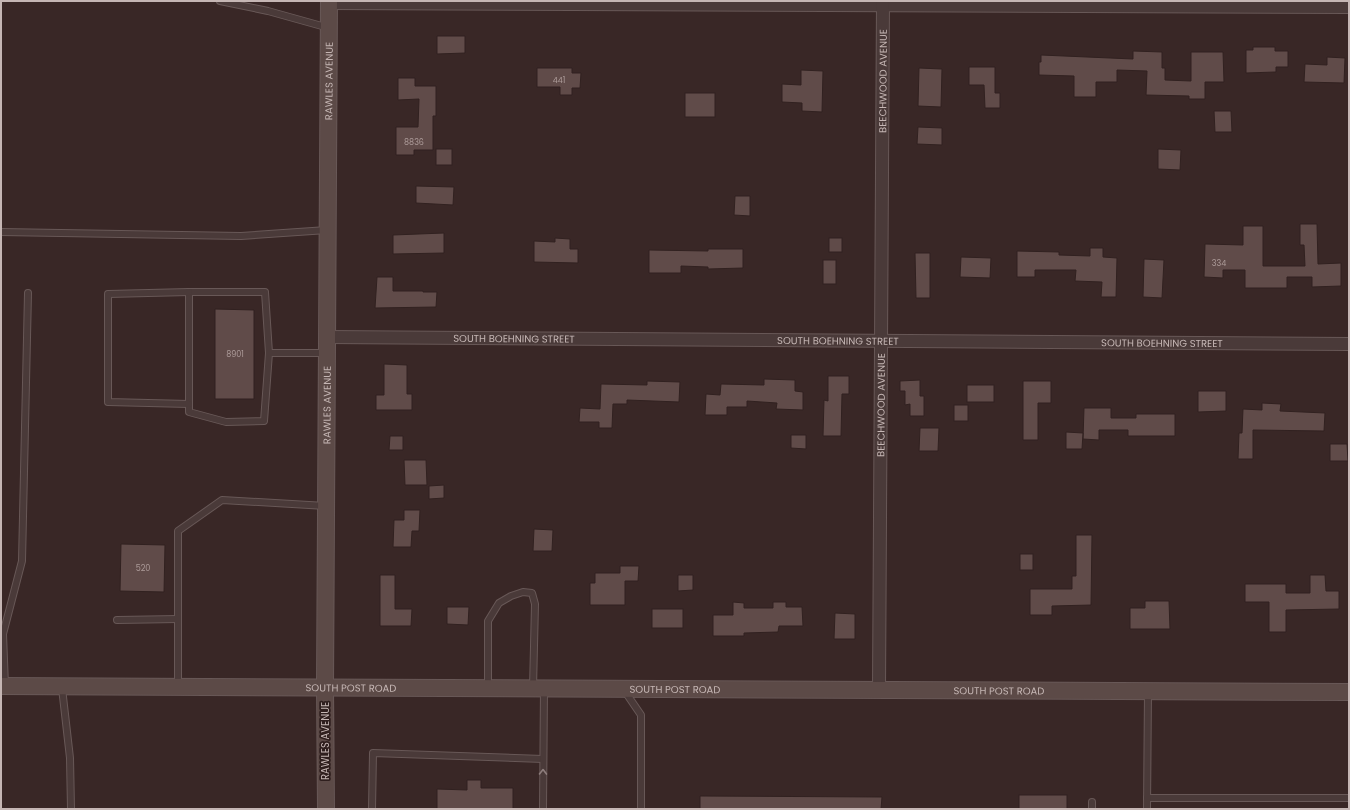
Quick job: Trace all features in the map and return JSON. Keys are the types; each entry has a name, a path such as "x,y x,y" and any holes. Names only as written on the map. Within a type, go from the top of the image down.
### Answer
{"main road":[{"name":"RAWLES AVENUE","path":"326,809 326,345 329,2"},
{"name":"SOUTH POST ROAD","path":"3,686 1349,692"}],"street":[{"path":"329,2 883,3 1349,7"},
{"name":"BEECHWOOD AVENUE","path":"879,690 883,3"},
{"name":"SOUTH BOEHNING STREET","path":"326,345 881,341 1349,344"}],"lane":[{"path":"220,1 328,28"},
{"path":"1,232 241,236 327,230"},
{"path":"189,292 189,404 189,412 226,422 264,421 269,353 265,292 189,292 108,294 108,402 189,404"},
{"path":"3,686 3,634 22,561 28,293"},
{"path":"269,353 326,345"},
{"path":"178,687 178,531 222,500 326,506"},
{"path":"488,688 488,621 498,603 523,592 532,593 535,604 543,759 543,809"},
{"path":"117,620 178,620"},
{"path":"62,686 70,758 71,809"},
{"path":"623,689 641,715 641,809"},
{"path":"1147,809 1148,691"},
{"path":"372,809 373,753 543,759"},
{"path":"1147,798 1349,798"},
{"path":"1092,802 1092,809"}],"building":[{"path":"437,36 465,36 465,53 437,54"},
{"path":"1253,47 1275,47 1275,51 1288,51 1288,67 1276,67 1276,72 1246,73 1246,50 1253,50"},
{"path":"1133,51 1162,52 1162,68 1165,68 1165,80 1191,81 1191,52 1223,52 1224,82 1205,82 1205,99 1189,99 1189,96 1146,95 1147,71 1117,70 1117,82 1096,82 1096,97 1074,97 1074,76 1039,75 1039,62 1041,62 1041,55 1133,59"},
{"path":"1327,57 1345,58 1344,83 1304,82 1305,64 1327,65"},
{"path":"969,67 995,67 995,93 1000,93 1000,108 985,108 984,85 969,85"},
{"path":"537,68 572,68 572,73 581,73 580,88 572,88 572,95 560,95 560,87 537,87"},
{"path":"919,68 942,69 941,107 918,106"},
{"path":"801,70 823,71 822,112 802,111 802,103 782,102 782,84 801,85"},
{"path":"398,78 415,78 415,86 436,86 436,116 433,116 433,150 414,150 414,155 396,155 396,127 418,127 419,99 398,100"},
{"path":"685,93 715,93 715,117 685,117"},
{"path":"1214,111 1231,111 1232,132 1215,132"},
{"path":"918,127 942,128 942,145 917,144"},
{"path":"436,149 452,149 452,165 436,165"},
{"path":"1158,149 1181,150 1180,170 1158,169"},
{"path":"416,186 454,187 453,205 416,203"},
{"path":"735,196 750,196 750,216 734,215"},
{"path":"1300,224 1317,224 1318,264 1341,263 1341,286 1312,287 1312,277 1287,277 1287,288 1245,288 1245,270 1223,270 1223,278 1204,277 1205,244 1243,245 1243,226 1263,226 1263,266 1305,266 1304,245 1300,245"},
{"path":"444,233 444,253 393,254 393,235"},
{"path":"555,238 570,239 570,249 578,249 578,263 534,262 534,241 555,242"},
{"path":"829,238 842,238 842,252 829,252"},
{"path":"1090,248 1103,248 1103,257 1117,258 1116,297 1101,297 1102,282 1075,281 1076,270 1035,270 1035,277 1017,277 1017,251 1059,252 1059,255 1090,256"},
{"path":"708,249 743,249 743,268 708,269 708,267 681,266 681,273 649,273 649,250 708,251"},
{"path":"915,253 930,253 930,298 916,298"},
{"path":"961,257 991,258 990,278 960,277"},
{"path":"1144,259 1164,260 1162,298 1143,297"},
{"path":"823,260 836,260 836,284 823,284"},
{"path":"377,277 393,277 393,291 437,292 436,307 375,308"},
{"path":"215,309 254,310 254,399 215,399"},
{"path":"384,364 407,365 407,394 412,394 412,410 376,410 376,395 384,395"},
{"path":"828,376 849,376 849,394 842,394 841,436 823,436 824,400 828,401"},
{"path":"764,379 795,380 795,391 803,392 803,410 776,409 777,403 747,401 747,407 727,407 727,415 705,415 706,394 720,395 721,384 764,385"},
{"path":"920,380 920,396 924,396 924,416 910,416 910,404 905,405 905,391 900,391 900,381"},
{"path":"647,381 680,382 679,402 627,400 627,404 613,404 612,428 599,428 599,422 579,422 580,408 600,409 601,384 647,385"},
{"path":"1023,381 1051,381 1051,403 1038,403 1038,440 1023,440"},
{"path":"967,385 994,385 994,402 967,402"},
{"path":"1198,391 1226,391 1226,411 1198,412"},
{"path":"1262,403 1281,404 1280,411 1325,413 1324,431 1253,430 1253,459 1238,459 1239,433 1242,433 1243,409 1262,410"},
{"path":"954,405 968,405 968,421 954,421"},
{"path":"1084,408 1111,408 1111,418 1136,418 1136,414 1175,414 1175,436 1128,436 1128,430 1099,430 1099,440 1083,439"},
{"path":"920,428 939,428 938,451 919,451"},
{"path":"1066,432 1083,433 1082,449 1066,449"},
{"path":"791,435 806,435 806,449 791,448"},
{"path":"390,436 403,436 403,450 389,450"},
{"path":"1330,444 1347,444 1348,461 1330,461"},
{"path":"404,460 426,460 427,485 405,485"},
{"path":"444,485 444,498 429,499 429,486"},
{"path":"404,510 420,510 419,531 412,531 411,547 393,547 394,520 404,520"},
{"path":"534,529 553,530 552,551 533,551"},
{"path":"1076,535 1092,535 1091,605 1052,606 1052,615 1030,615 1030,589 1072,589 1072,576 1076,576"},
{"path":"121,544 165,545 164,592 120,591"},
{"path":"1020,554 1033,554 1033,570 1020,570"},
{"path":"620,566 639,566 638,581 625,581 625,605 590,605 590,583 595,583 595,573 620,573"},
{"path":"380,575 395,575 395,609 412,609 411,626 380,626"},
{"path":"678,575 693,575 693,590 678,591"},
{"path":"1310,575 1325,575 1326,591 1339,591 1339,609 1286,610 1286,632 1269,632 1269,602 1245,602 1245,584 1286,584 1286,593 1310,593"},
{"path":"1145,601 1169,601 1170,629 1130,629 1130,608 1145,608"},
{"path":"733,602 744,603 744,608 773,608 773,602 786,602 786,607 802,607 803,626 779,626 778,632 744,633 744,636 713,636 713,615 733,615"},
{"path":"447,607 469,607 468,625 447,624"},
{"path":"652,609 683,609 683,628 652,628"},
{"path":"835,613 855,614 855,639 834,639"},
{"path":"467,780 481,780 481,788 513,788 513,809 437,809 437,789 467,790"},
{"path":"1019,795 1067,795 1067,809 1019,809"},
{"path":"700,796 882,797 881,809 700,809"}]}
